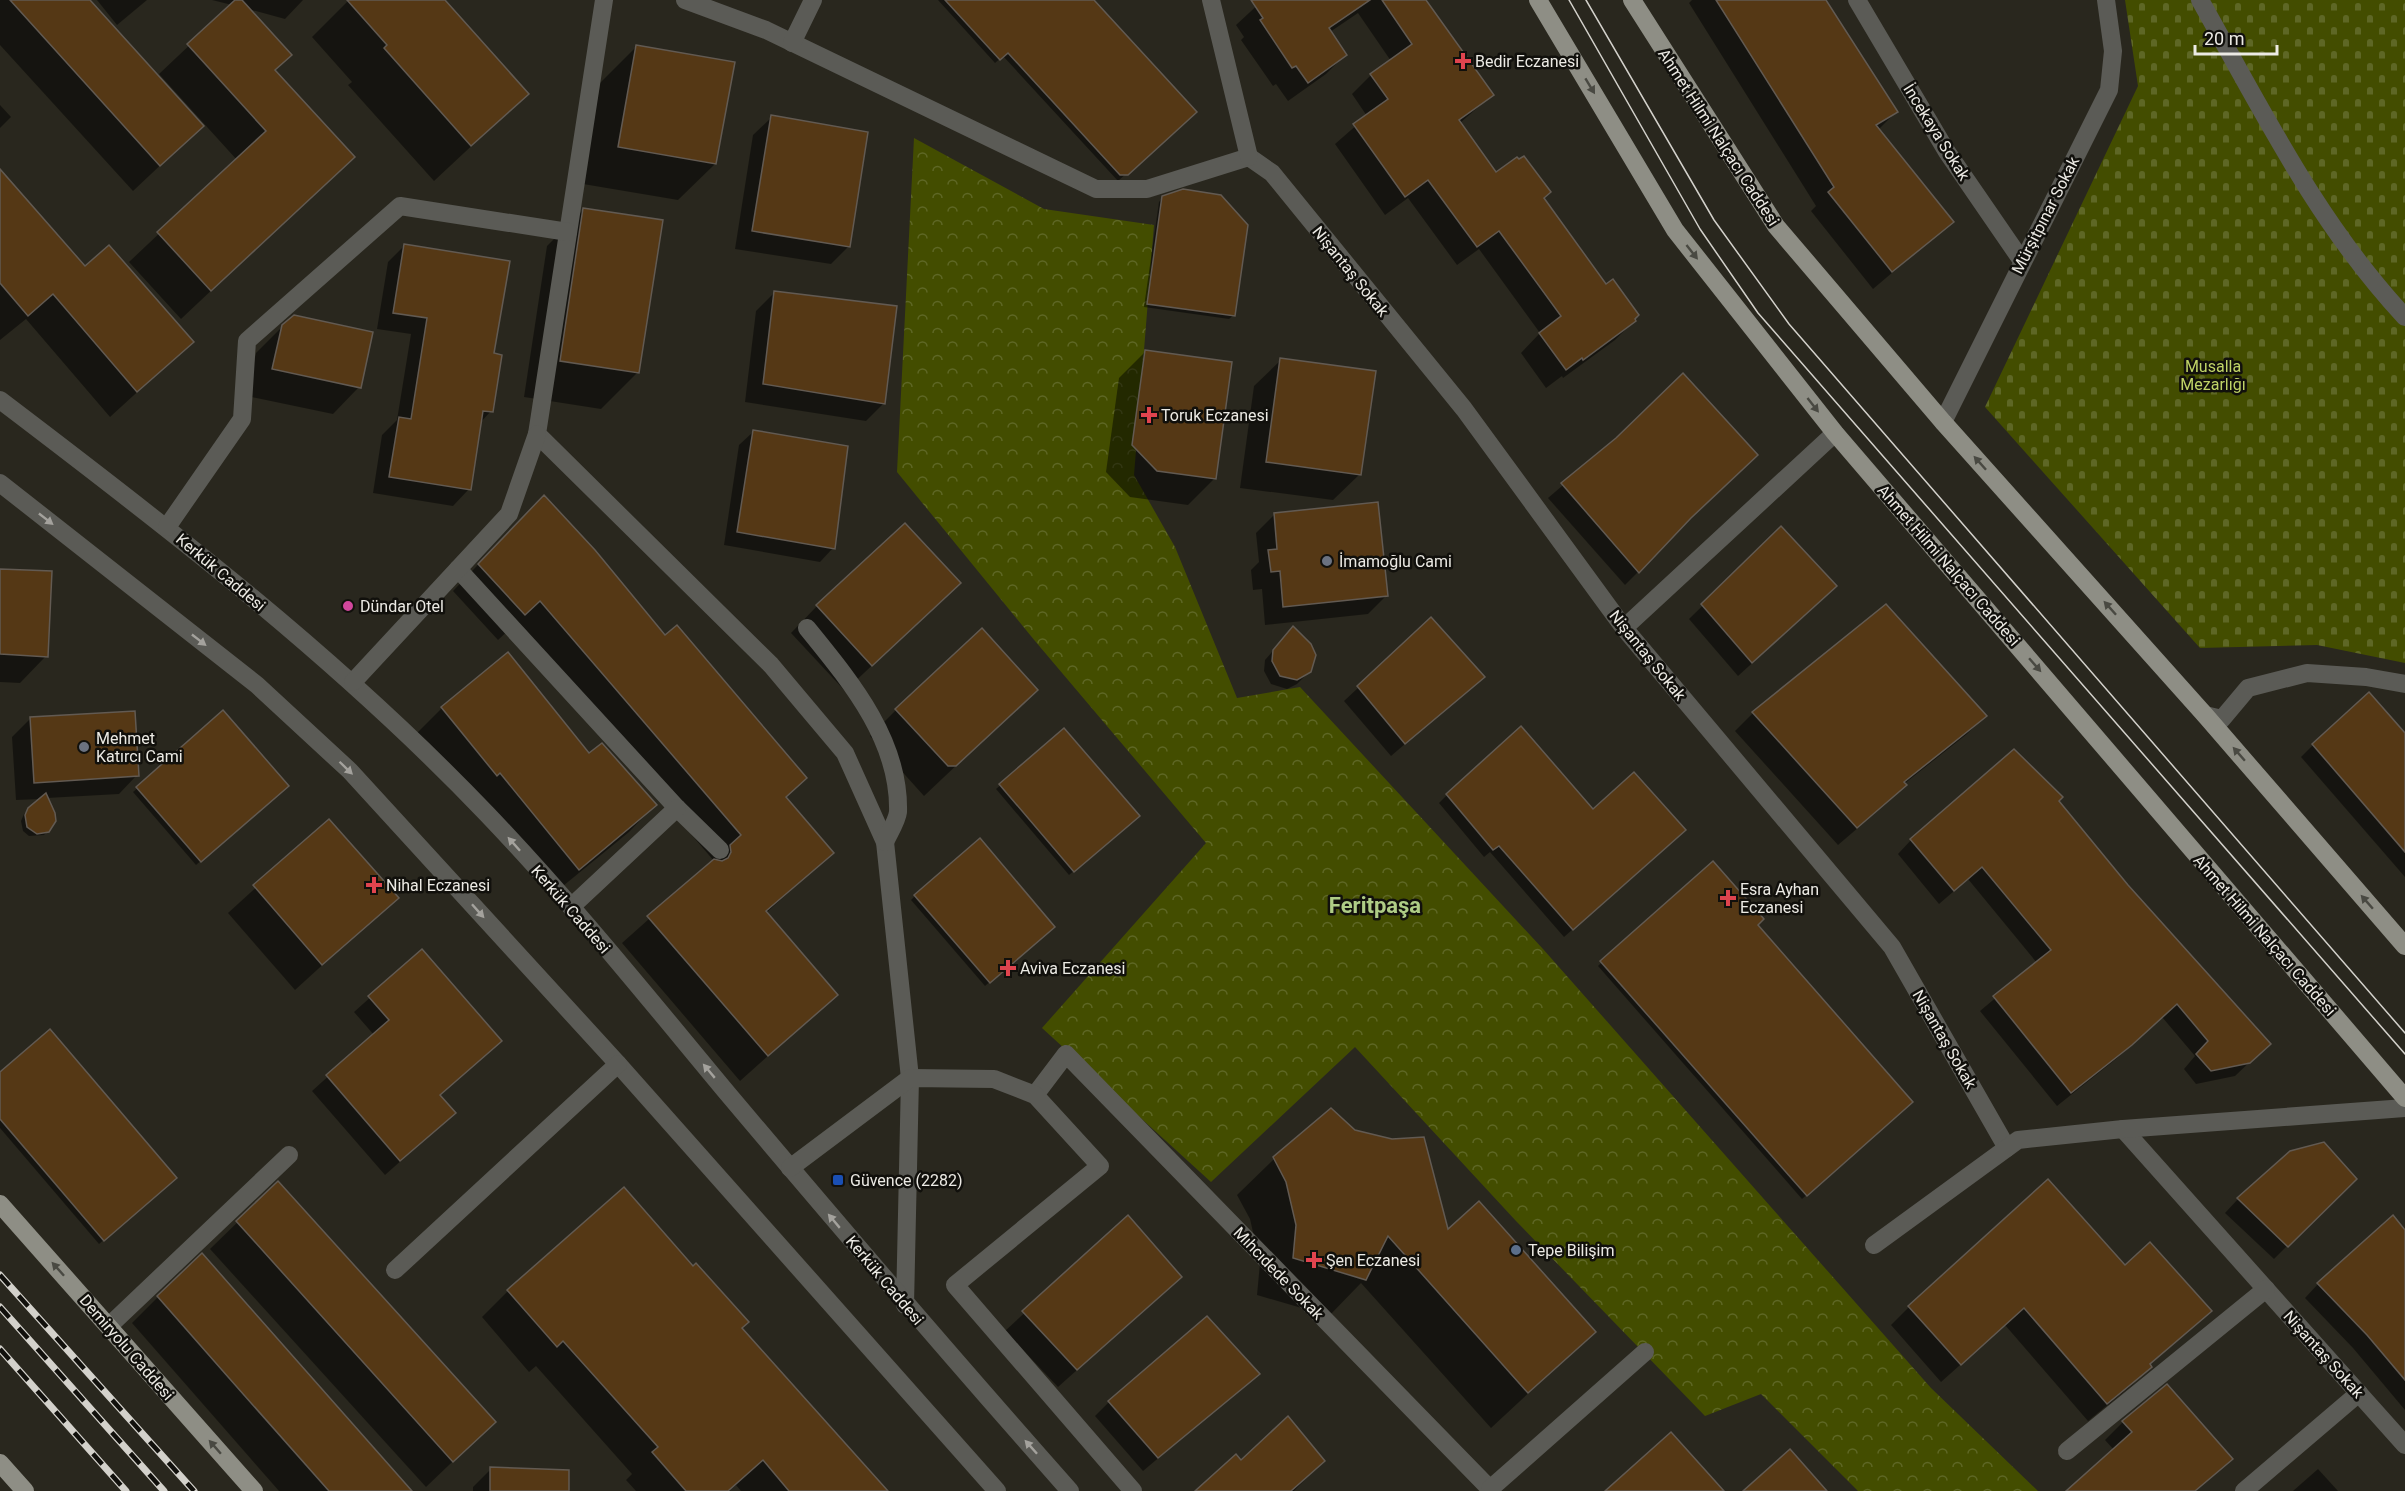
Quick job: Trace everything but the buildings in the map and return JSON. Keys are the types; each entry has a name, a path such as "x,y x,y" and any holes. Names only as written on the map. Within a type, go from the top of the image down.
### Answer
{"main road":[{"name":"Ahmet Hilmi Nalçacı Caddesi","path":"1538,0 1675,230 1835,433 2405,1098"},
{"name":"Ahmet Hilmi Nalçacı Caddesi","path":"1632,0 1776,226 1943,422 2205,715 2405,946"},
{"name":"Demiryolu Caddesi","path":"0,1204 254,1491"},
{"path":"0,1463 25,1491"}],"street":[{"path":"352,682 509,514 537,434 604,0"},
{"path":"685,0 792,43 1096,189 1147,189 1249,157 1211,0"},
{"path":"792,43 813,0"},
{"name":"İncekaya Sokak","path":"1857,0 1947,152 2022,261"},
{"name":"Mürşitpınar Sokak","path":"1943,422 2109,90 2113,51 2106,0"},
{"path":"2200,0 2299,177 2339,236 2405,317"},
{"name":"Nişantaş Sokak","path":"1249,157 1272,173 1464,409 1624,628 1892,947 2007,1148"},
{"path":"167,527 242,419 247,341 400,206 568,231"},
{"name":"Kerkük Caddesi","path":"0,400 167,527 352,682 486,813 571,907 905,1305 1070,1491"},
{"path":"1624,628 1835,433"},
{"path":"537,434 771,665 845,753 885,842 910,1078 905,1305"},
{"path":"0,483 257,685 350,771 618,1064 997,1491"},
{"path":"458,569 677,808 720,850"},
{"path":"807,628 854,687 892,758 898,814 885,842"},
{"path":"2205,715 2222,719 2248,688 2307,673 2366,677 2405,684"},
{"path":"571,907 677,808"},
{"name":"Mıhcıdede Sokak","path":"1035,1095 1066,1054 1491,1490"},
{"path":"395,1270 618,1064"},
{"path":"790,1168 910,1078 994,1080 1035,1095 1100,1166 955,1285 1133,1491"},
{"path":"1874,1245 2018,1140 2122,1129 2405,1108"},
{"name":"Nişantaş Sokak","path":"2122,1129 2405,1445"},
{"path":"109,1326 289,1155"},
{"path":"2067,1451 2266,1289"},
{"path":"1491,1490 1645,1352"},
{"path":"2244,1491 2359,1393"}],"green space":[{"name":"Musalla Mezarlığı","path":"2125,0 2405,0 2405,663 2317,645 2200,648 1985,407 2138,86"},
{"path":"914,138 1044,209 1154,225 1134,475 1175,547 1237,698 1300,687 1543,949 1931,1388 2038,1491 1858,1491 1761,1394 1705,1416 1516,1221 1355,1047 1211,1182 1042,1028 1206,843 1035,641 897,472"}],"tram line":[{"path":"1569,0 1700,229 1758,313 2405,1054"},
{"path":"1586,0 1714,220 1789,324 2405,1033"}],"railway":[{"path":"0,1275 194,1491"},
{"path":"0,1307 164,1491"},
{"path":"0,1349 126,1491"}],"place":[{"name":"Bedir Eczanesi","path":"1463,61"},
{"name":"Toruk Eczanesi","path":"1149,415"},
{"name":"İmamoğlu Cami","path":"1327,561"},
{"name":"Dündar Otel","path":"348,606"},
{"name":"Mehmet Katırcı Cami","path":"84,747"},
{"name":"Nihal Eczanesi","path":"374,885"},
{"name":"Esra Ayhan Eczanesi","path":"1728,898"},
{"name":"Aviva Eczanesi","path":"1008,968"},
{"name":"Güvence (2282)","path":"838,1180"},
{"name":"Tepe Bilişim","path":"1516,1250"},
{"name":"Şen Eczanesi","path":"1314,1260"}],"district":[{"name":"Feritpaşa","path":"1375,905"}]}
